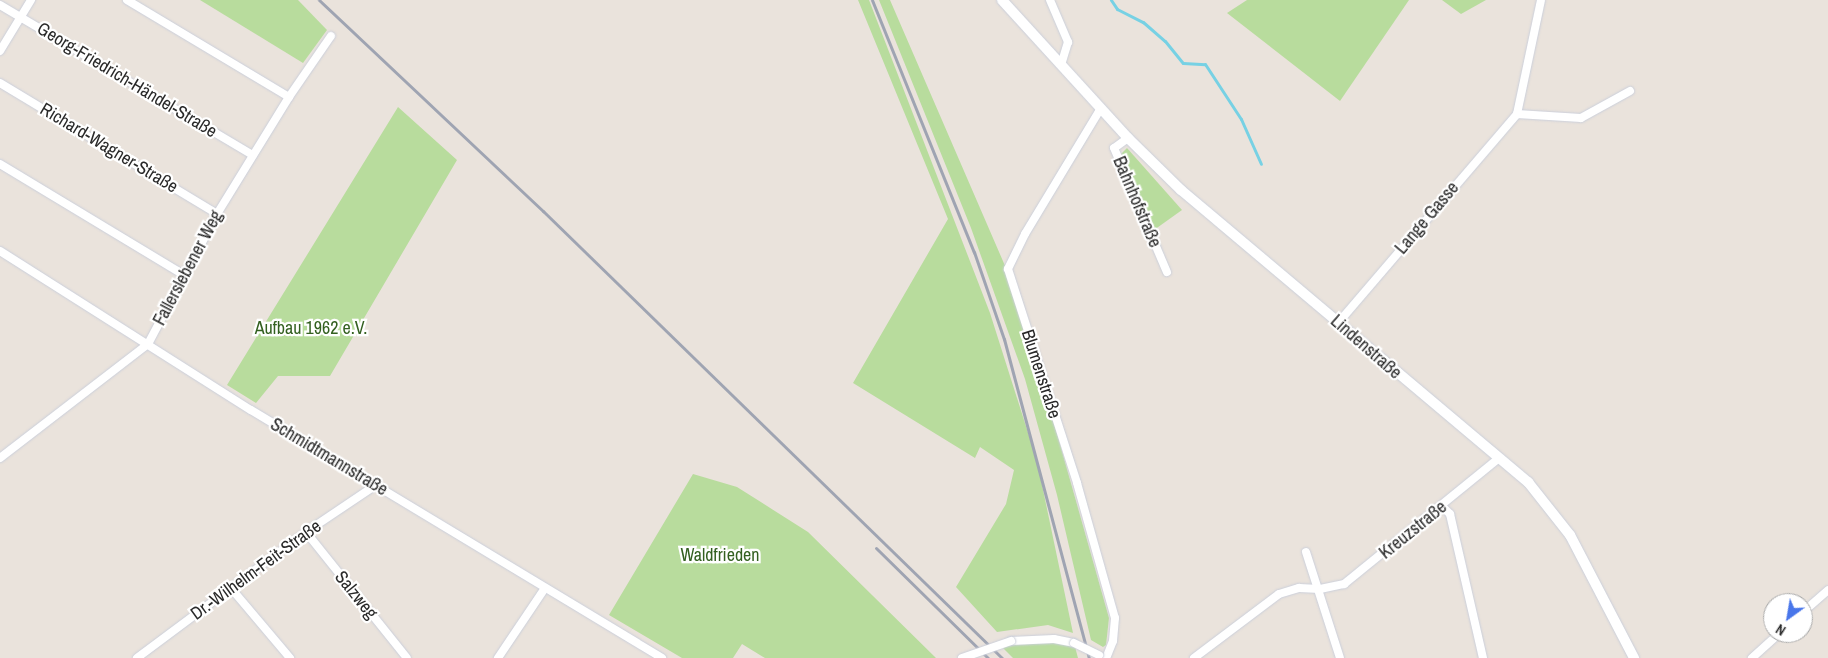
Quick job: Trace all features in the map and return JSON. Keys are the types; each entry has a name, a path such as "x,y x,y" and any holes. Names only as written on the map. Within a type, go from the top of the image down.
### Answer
{"street":[{"path":"0,51 32,0"},
{"path":"127,0 289,97"},
{"name":"Lindenstraße","path":"1002,0 1062,62 1128,138 1181,190 1528,482 1570,535 1634,658"},
{"path":"1050,0 1068,42 1062,62"},
{"name":"Lange Gasse","path":"1338,323 1517,114 1541,0"},
{"name":"Georg-Friedrich-Händel-Straße","path":"0,5 253,155"},
{"name":"Fallerslebener Weg","path":"0,458 148,344 182,274 217,214 289,97 331,36"},
{"name":"Richard-Wagner-Straße","path":"0,83 217,214"},
{"path":"1517,114 1581,118 1630,91"},
{"name":"Blumenstraße","path":"1101,108 1025,234 1008,269 1077,483 1114,618 1114,641 1103,657"},
{"name":"Bahnhofstraße","path":"1128,138 1114,148 1168,272"},
{"path":"0,164 182,274"},
{"name":"Schmidtmannstraße","path":"0,250 376,485 662,658"},
{"name":"Kreuzstraße","path":"1194,658 1279,594 1299,588 1320,589 1344,584 1443,506 1499,458"},
{"name":"Dr.-Wilhelm-Feit-Straße","path":"137,658 230,587 306,532 376,485"},
{"path":"1443,506 1450,514 1483,658"},
{"name":"Salzweg","path":"306,532 407,658"},
{"path":"1306,552 1320,589 1340,658"},
{"path":"230,587 290,658"},
{"path":"498,658 545,588"},
{"path":"1813,603 1828,590"},
{"path":"962,658 1011,641 1054,639 1074,643 1103,657"},
{"path":"1752,658 1769,643"}],"green space":[{"path":"200,0 298,0 327,30 303,63"},
{"path":"858,0 869,0 990,313 1037,461 1073,633 1048,625 997,632 956,587 1006,504 1014,470 980,447 975,458 853,383 948,219"},
{"path":"879,0 890,0 1009,275 1034,352 1109,618 1106,645 1103,647 1091,640 1057,495 1025,379 971,228"},
{"path":"1247,0 1409,0 1340,101 1227,13"},
{"path":"1442,0 1486,0 1461,14"},
{"name":"Aufbau 1962 e.V.","path":"398,107 457,160 330,376 278,376 256,403 227,385"},
{"path":"1127,148 1182,210 1154,230 1121,154"},
{"name":"Waldfrieden","path":"693,474 737,487 808,532 936,658 765,658 742,644 733,658 682,658 609,615"},
{"path":"1011,641 1074,643 1078,658 1013,658 1000,645"}],"waterway":[{"path":"1111,0 1117,9 1143,22 1165,41 1183,63 1205,64 1241,119 1261,164"}],"railway":[{"path":"319,0 543,211 1002,658"},
{"path":"872,0 974,252 1004,339 1089,658"},
{"path":"876,548 988,658"}]}
